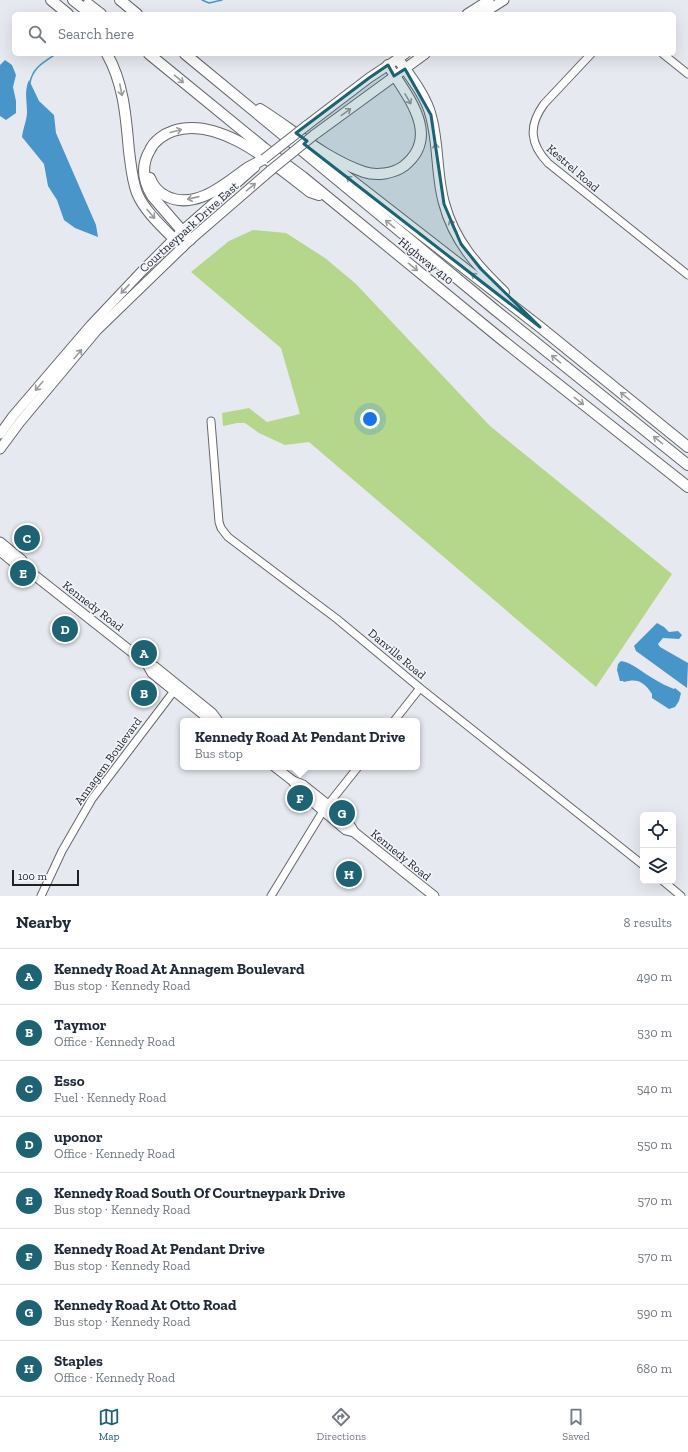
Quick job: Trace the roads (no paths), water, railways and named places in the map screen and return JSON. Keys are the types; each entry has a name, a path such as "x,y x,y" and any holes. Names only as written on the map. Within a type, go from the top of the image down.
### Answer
{"highway":[{"path":"51,0 66,12"},
{"path":"73,0 88,12"},
{"path":"83,0 98,12"},
{"path":"120,0 135,12"},
{"path":"108,56 117,73 120,85 127,128 131,171 137,194 148,211 182,248"},
{"name":"Highway 410","path":"151,56 245,133 297,172 501,339 688,487"},
{"path":"187,56 450,274 688,465"},
{"name":"Highway 410","path":"191,56 540,327 688,447"},
{"path":"402,56 405,69 422,96 431,115 434,128 437,169 444,204 461,244 480,269 540,327"},
{"path":"250,102 287,126 319,151 365,172 383,174 399,170 412,160 419,147 422,133 417,115 388,65"},
{"path":"190,240 148,190 145,180 144,172 147,155 154,142 170,132 191,128 212,131 241,142 256,151 310,192 328,198"},
{"path":"147,155 148,174 152,184 157,190 170,198 184,200 198,198 216,190 264,159"}],"main road":[{"path":"470,12 489,0"},
{"path":"485,12 504,0"},
{"name":"Courtneypark Drive East","path":"0,434 13,416 91,325 182,231 264,159 368,78 402,56"},
{"name":"Courtneypark Drive East","path":"0,449 20,422 97,330 190,240 314,135 422,56"},
{"name":"Kennedy Road","path":"0,542 22,560 24,567"},
{"name":"Kennedy Road","path":"0,551 17,565 24,567 147,664 155,667 176,688 212,713 216,718"},
{"name":"Kennedy Road","path":"279,770 293,782 303,785 346,830 354,832 434,896"}],"street":[{"name":"Kestrel Road","path":"589,56 537,113 533,132 534,143 538,153 551,166 688,275"},
{"path":"666,56 688,74"},
{"name":"Danville Road","path":"211,421 219,522 221,528 228,537 337,618 420,688 640,863"},
{"name":"Annagem Boulevard","path":"42,896 62,851 92,799 176,688"},
{"path":"396,718 420,688"},
{"path":"271,896 326,808 356,770"},
{"path":"667,884 681,896"}],"water":[{"path":"5,60 12,65 16,75 13,87 16,101 16,113 6,120 0,116 0,65"},
{"path":"29,80 39,101 54,115 56,133 96,225 98,237 75,228 64,220 57,200 48,186 44,164 22,137 27,115 26,92"},
{"path":"657,623 669,632 678,631 682,635 679,639 663,638 658,644 660,647 688,663 687,688 636,651 634,646"},
{"path":"621,661 634,666 659,682 674,689 675,688 681,693 679,701 675,707 669,709 652,698 652,694 649,690 640,682 633,680 624,682 620,681 617,670 618,664"}],"waterway":[{"path":"202,0 209,3 222,0"},
{"path":"30,83 36,69 53,56"}],"place":[{"name":"Esso","path":"27,538"},
{"name":"Kennedy Road South Of Courtneypark Drive","path":"23,573"},
{"name":"uponor","path":"65,629"},
{"name":"Kennedy Road At Annagem Boulevard","path":"144,653"},
{"name":"Taymor","path":"144,693"},
{"name":"Kennedy Road At Pendant Drive","path":"300,798"},
{"name":"Kennedy Road At Otto Road","path":"342,813"},
{"name":"Staples","path":"349,874"}]}
